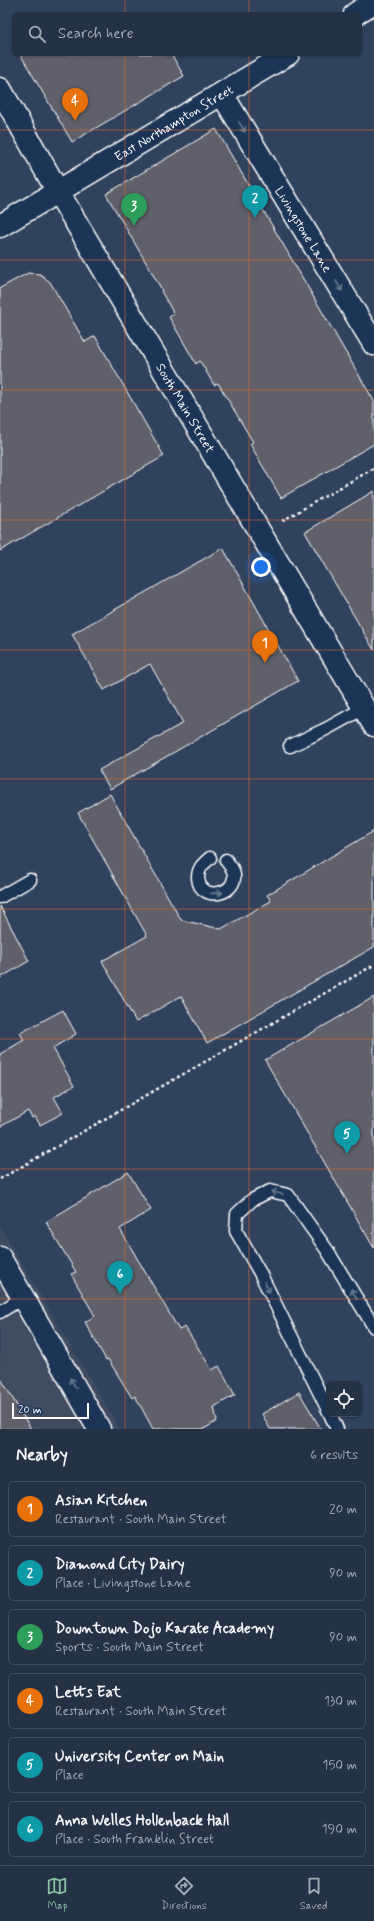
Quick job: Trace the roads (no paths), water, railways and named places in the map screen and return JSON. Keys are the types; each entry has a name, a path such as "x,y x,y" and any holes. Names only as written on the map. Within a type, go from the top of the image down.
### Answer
{"street":[{"path":"357,12 374,2"},
{"name":"East Northampton Street","path":"0,226 285,56"},
{"name":"South Main Street","path":"0,90 58,192 369,717"},
{"name":"Livingstone Lane","path":"222,94 374,344"},
{"path":"0,1258 24,1297 99,1429"}],"lane":[{"path":"290,746 326,729 369,717"},
{"path":"210,858 201,866 198,873 198,881 202,888 209,893 216,894 224,892 230,887 234,880 233,871 226,860"},
{"path":"0,897 30,880"},
{"path":"326,1407 260,1273 236,1231 237,1214 252,1200 270,1191 288,1195 327,1250 374,1328"},
{"path":"0,1312 24,1297"},
{"path":"331,1417 337,1429"}],"place":[{"name":"Letts Eat","path":"75,121"},
{"name":"Diamond City Dairy","path":"255,218"},
{"name":"Downtown Dojo Karate Academy","path":"134,226"},
{"name":"Asian Kitchen","path":"265,663"},
{"name":"University Center on Main","path":"347,1154"},
{"name":"Anna Welles Hollenback Hall","path":"120,1294"}]}
